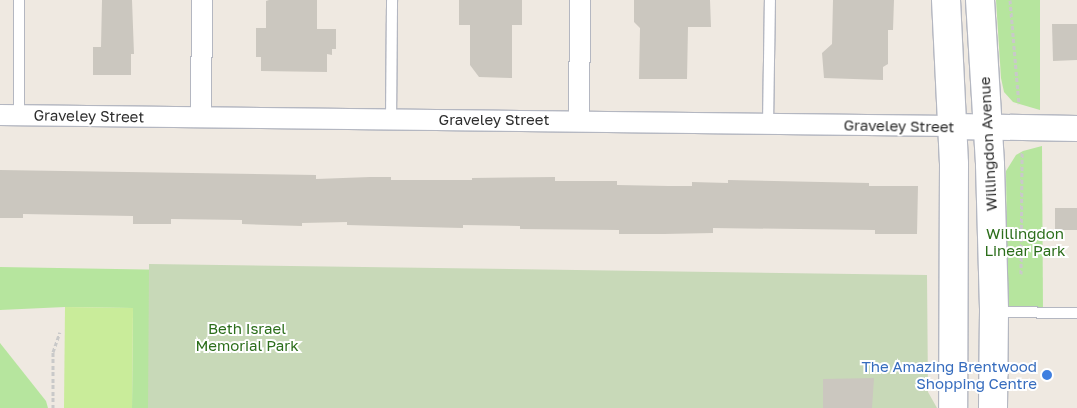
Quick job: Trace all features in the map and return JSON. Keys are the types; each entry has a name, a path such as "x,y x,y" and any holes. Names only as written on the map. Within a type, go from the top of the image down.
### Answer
{"main road":[{"path":"946,0 953,126 953,408"},
{"name":"Willingdon Avenue","path":"980,0 988,127 994,312 992,408"}],"street":[{"path":"201,117 202,0"},
{"path":"579,121 580,0"},
{"name":"Graveley Street","path":"9,115 1077,128"}],"lane":[{"path":"9,115 19,0"},
{"path":"391,120 392,0"},
{"path":"768,124 770,0"},
{"path":"994,312 1077,313"}],"path":[{"path":"1010,0 1020,105"},
{"path":"1022,278 1023,151"},
{"path":"53,408 53,352 60,332"}],"green space":[{"path":"996,0 1040,0 1040,110 1013,102 1004,92 1001,78"},
{"name":"Willingdon Linear Park","path":"1042,146 1043,313 1008,312 1006,171 1016,155"},
{"name":"Beth Israel Memorial Park","path":"149,264 927,275 928,392 937,408 148,408"},
{"path":"0,267 174,270 173,408 132,408 133,308 65,307 0,310"},
{"path":"65,307 133,308 132,408 64,408"},
{"path":"0,343 46,401 48,408 0,408"}],"building":[{"path":"102,0 132,0 134,54 131,54 131,75 93,75 93,47 101,47"},
{"path":"317,0 317,29 336,29 336,49 332,49 332,55 327,54 327,72 261,71 261,57 256,57 256,28 266,28 266,1"},
{"path":"459,0 522,0 522,25 512,25 512,78 479,77 470,65 470,25 459,25"},
{"path":"634,0 710,0 711,27 688,27 687,79 639,79 640,28 634,22"},
{"path":"833,0 894,0 893,30 888,30 888,64 883,67 883,80 824,78 822,53 832,44"},
{"path":"1052,24 1077,24 1077,60 1053,61"},
{"path":"0,170 316,175 316,179 391,177 391,180 555,177 555,181 617,181 617,185 669,186 692,186 692,182 728,183 728,180 869,183 869,186 918,186 917,234 875,234 875,230 713,228 713,233 619,234 619,230 520,229 520,226 463,225 463,228 347,225 347,222 302,223 302,226 242,224 242,220 171,219 171,224 133,224 133,216 23,214 23,218 0,218"},
{"path":"1055,208 1077,208 1077,230 1055,230"},
{"path":"874,378 872,408 823,408 823,379"}],"place":[{"name":"The Amazing Brentwood Shopping Centre","path":"1047,375"}]}
